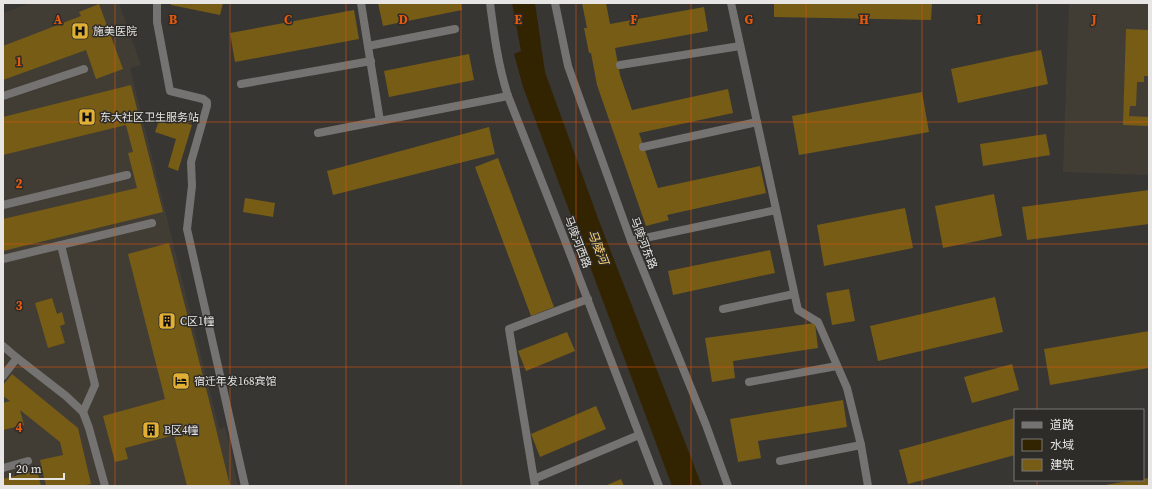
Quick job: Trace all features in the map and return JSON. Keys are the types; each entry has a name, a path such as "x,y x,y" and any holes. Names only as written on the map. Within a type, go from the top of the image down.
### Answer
{"street":[{"path":"157,3 157,22 170,90 203,99 207,102 191,162 192,186 187,228 245,486"},
{"path":"361,3 380,121"},
{"name":"马陵河西路","path":"490,3 494,37 502,77 508,96 588,299 659,486"},
{"name":"马陵河东路","path":"555,3 568,66 631,241 706,425 728,486"},
{"path":"731,3 798,310 818,322 847,388 861,445 868,486"},
{"path":"368,46 455,29"},
{"path":"620,65 740,46"},
{"path":"241,84 370,61"},
{"path":"3,96 84,69"},
{"path":"318,134 508,96"},
{"path":"642,147 757,122"},
{"path":"3,205 127,175"},
{"path":"631,241 776,210"},
{"path":"3,259 152,223"},
{"path":"61,245 95,385 82,412"},
{"path":"723,309 794,294"},
{"path":"588,299 509,329 535,483 639,435"},
{"path":"3,346 66,396 82,412 89,428 105,486"},
{"path":"3,376 17,358"},
{"path":"749,382 837,366"},
{"path":"780,461 861,445"},
{"path":"3,468 28,461"}],"shaded area":[{"path":"31,3 119,3 141,65 130,68 219,429 225,427 238,486 3,486 3,13"},
{"path":"1069,3 1149,3 1149,175 1063,172"}],"water":[{"name":"马陵河","path":"512,3 535,3 545,72 599,221 702,486 672,486 523,87 514,54 521,51"}],"building":[{"path":"171,3 223,3 220,15 171,5"},
{"path":"378,3 461,3 462,10 383,26"},
{"path":"582,3 606,3 610,24 704,7 708,31 615,48 620,75 632,110 728,89 733,113 639,133 658,188 760,166 766,193 667,215 669,220 646,226 597,85 591,53 589,53 584,28 587,28"},
{"path":"774,3 932,3 931,20 774,17"},
{"path":"99,4 123,69 96,79 86,50 3,80 3,46 81,16 79,12"},
{"path":"354,10 359,39 235,62 230,33"},
{"path":"1126,29 1149,30 1149,76 1144,76 1144,82 1137,82 1136,106 1130,106 1129,116 1149,117 1149,126 1123,125"},
{"path":"1041,50 1048,84 958,103 951,69"},
{"path":"469,54 474,80 389,97 384,71"},
{"path":"131,85 163,212 3,251 3,219 137,188 128,153 133,152 126,125 3,155 3,117"},
{"path":"922,92 929,132 799,155 792,116"},
{"path":"161,115 192,125 178,171 168,167 176,139 155,132"},
{"path":"489,127 495,154 333,195 327,171"},
{"path":"1046,134 1050,155 983,166 980,144"},
{"path":"498,158 554,307 531,316 475,167"},
{"path":"1149,190 1149,224 1027,240 1022,207"},
{"path":"994,194 1002,236 943,248 935,206"},
{"path":"245,198 275,203 273,217 243,212"},
{"path":"905,208 913,248 824,266 817,225"},
{"path":"169,243 230,486 187,486 174,435 125,448 128,459 115,462 103,416 165,399 128,254"},
{"path":"770,250 775,273 673,295 668,271"},
{"path":"849,289 855,321 832,325 826,293"},
{"path":"995,297 1003,332 878,361 870,326"},
{"path":"52,298 57,314 62,312 65,324 60,326 65,343 48,348 35,303"},
{"path":"815,323 818,348 733,361 735,378 712,382 705,338"},
{"path":"1149,331 1149,368 1050,385 1044,349"},
{"path":"567,332 575,351 526,371 518,351"},
{"path":"1012,364 1019,390 972,403 964,377"},
{"path":"12,374 78,428 91,484 81,486 46,486 40,460 63,455 60,442 20,410 24,425 3,430 3,403 10,401 3,396 3,385"},
{"path":"843,400 847,427 758,441 761,458 738,462 730,419"},
{"path":"596,406 606,429 540,457 531,434"},
{"path":"1014,418 1014,455 908,484 899,450"},
{"path":"37,470 41,486 3,486 3,479"},
{"path":"1149,478 1149,486 1099,486 1128,481 1144,481 1144,479"},
{"path":"621,479 624,486 605,486"}],"place":[{"name":"施美医院","path":"80,31"},
{"name":"东大社区卫生服务站","path":"87,117"},
{"name":"C区1幢","path":"167,321"},
{"name":"宿迁年发168宾馆","path":"181,381"},
{"name":"B区4幢","path":"151,430"}]}
